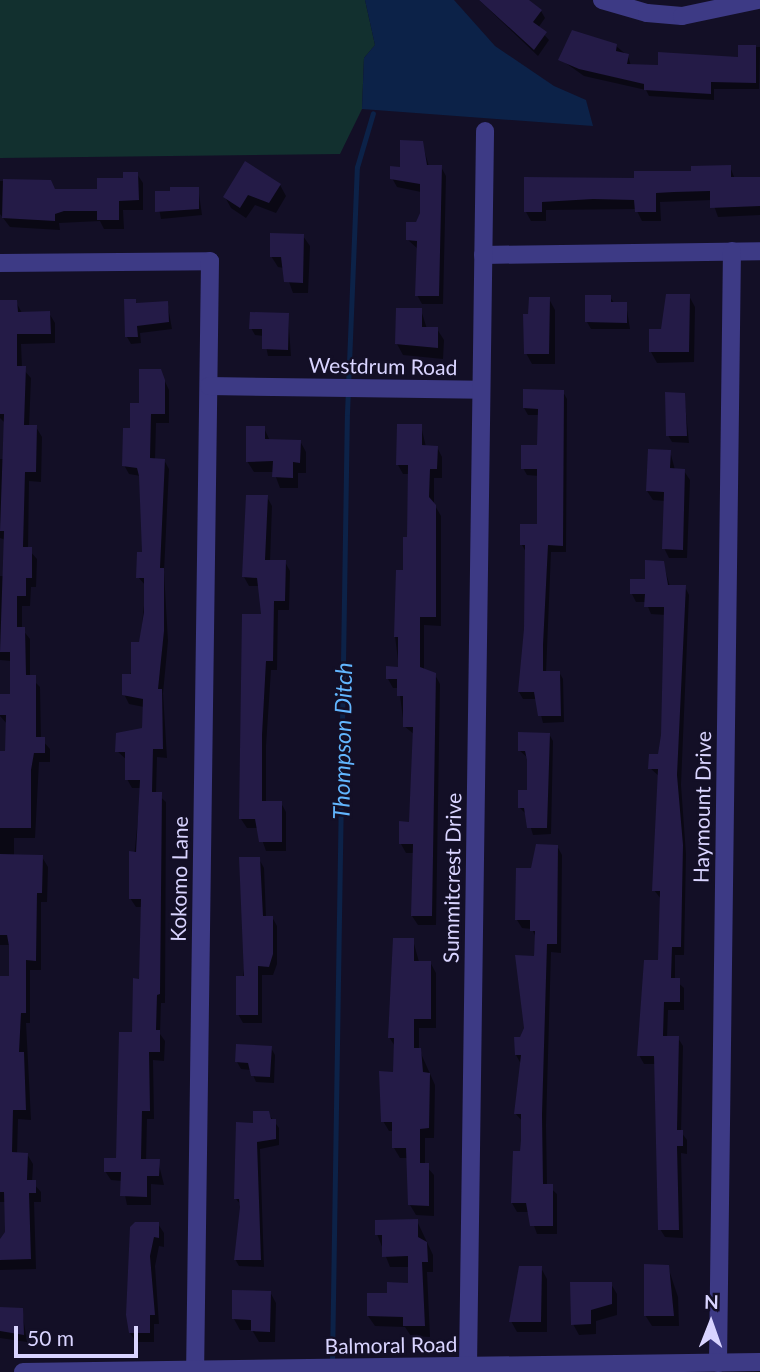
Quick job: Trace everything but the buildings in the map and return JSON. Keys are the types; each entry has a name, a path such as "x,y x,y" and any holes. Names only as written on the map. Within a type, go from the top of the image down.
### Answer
{"street":[{"path":"602,0 647,13 682,16 758,0"},
{"name":"Westdrum Road","path":"208,386 481,390 485,131"},
{"name":"Haymount Drive","path":"718,1363 732,251"},
{"path":"483,255 760,251"},
{"path":"0,263 211,261 208,386"},
{"name":"Kokomo Lane","path":"195,1371 208,386"},
{"name":"Summitcrest Drive","path":"468,1367 481,390"},
{"name":"Balmoral Road","path":"23,1372 760,1362"}],"green space":[{"path":"0,0 365,0 375,45 364,58 362,109 340,154 0,158"}],"water":[{"path":"365,0 454,0 495,46 554,86 586,100 593,126 362,109 364,58 375,45"}],"waterway":[{"name":"Thompson Ditch","path":"332,1363 347,413 357,167 373,113"}]}
